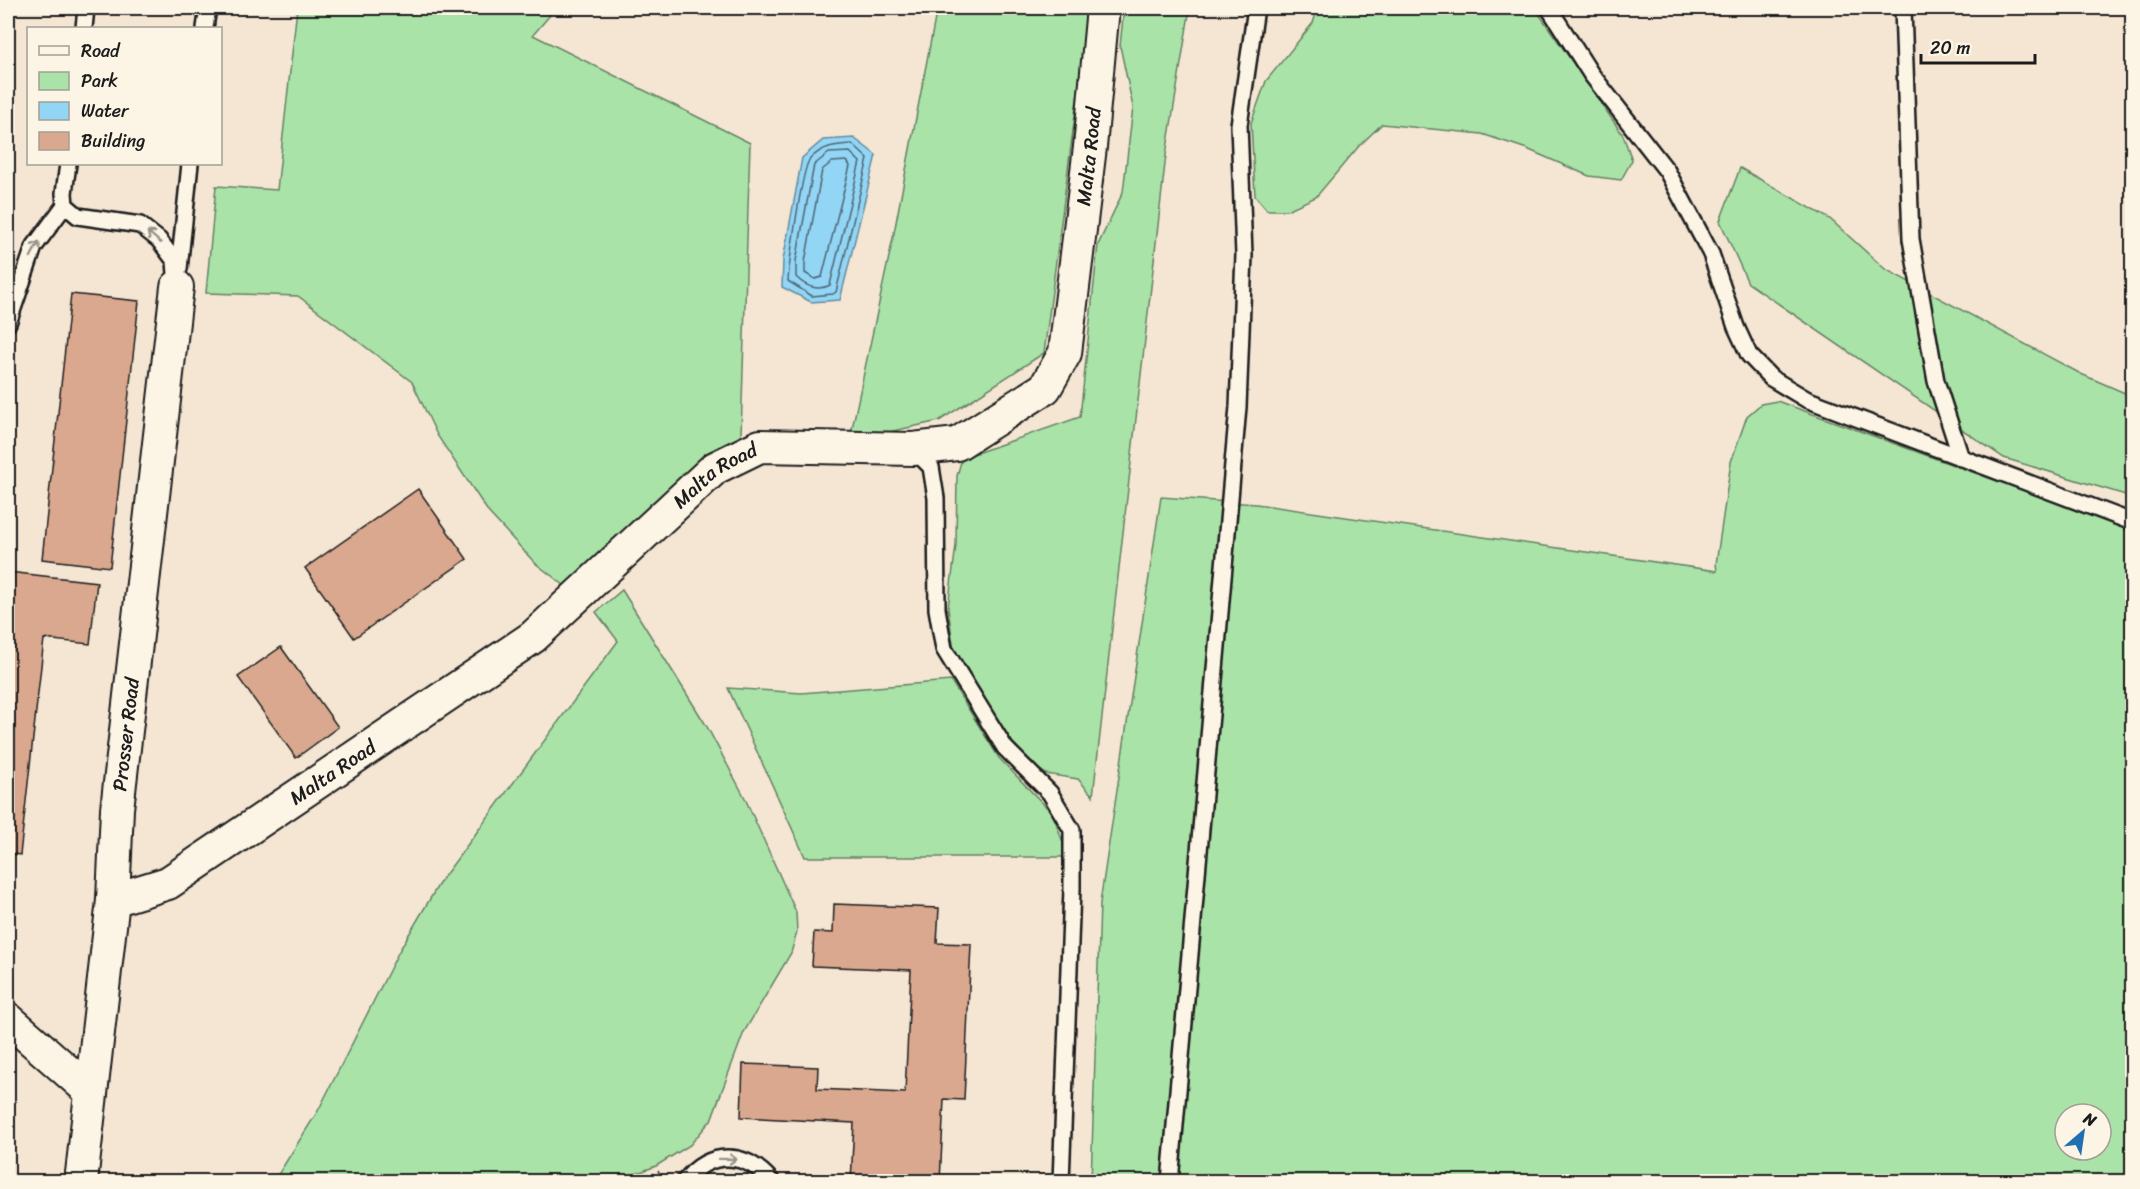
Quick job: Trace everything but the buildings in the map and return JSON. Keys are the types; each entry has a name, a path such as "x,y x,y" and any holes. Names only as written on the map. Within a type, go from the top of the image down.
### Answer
{"street":[{"name":"Malta Road","path":"113,900 168,883 533,637 715,468 760,446 913,449 957,444 1045,388 1065,353 1090,147 1103,8"},
{"name":"Prosser Road","path":"81,1182 113,900 117,809 177,287"},
{"path":"8,1019 91,1092"}],"lane":[{"path":"84,27 86,8"},
{"path":"205,27 208,8"},
{"path":"1170,1182 1238,407 1244,255 1239,125 1256,8"},
{"path":"1549,8 1591,74 1667,171 1711,254 1736,327 1749,355 1771,378 1806,399 2133,522"},
{"path":"1904,8 1911,239 1936,381 1961,458"},
{"path":"8,323 34,247 65,206 64,193 68,165"},
{"path":"177,287 190,165"},
{"path":"65,206 78,216 140,225 159,240 175,261 177,287"},
{"path":"913,449 931,467 936,498 937,609 944,649 1005,748 1050,793 1072,830 1072,889 1061,1182"},
{"path":"684,1182 696,1168 705,1163 713,1159 731,1158 748,1161 762,1170 772,1182"}],"green space":[{"path":"297,8 556,8 533,35 750,143 741,435 640,534 573,592 535,563 489,513 437,435 412,382 298,296 206,293 216,186 277,190"},
{"path":"937,8 1089,8 1044,353 939,421 861,438 850,438 893,238"},
{"path":"1124,8 1190,8 1166,155 1093,796 1078,779 1046,774 1023,759 954,651 948,608 956,545 957,476 962,458 1080,417 1098,245 1123,192 1133,107 1120,46"},
{"path":"1318,8 1535,8 1623,135 1632,160 1621,180 1589,176 1527,149 1482,134 1382,124 1359,146 1316,197 1287,210 1267,210 1255,196 1251,123 1266,81 1313,23"},
{"path":"1740,168 1830,219 1885,269 2081,374 2132,396 2132,497 2004,458 1748,283 1720,221"},
{"path":"1777,401 2132,530 2132,1181 1091,1182 1100,903 1161,497 1256,504 1717,571 1716,564 1731,462 1747,416 1761,404"},
{"path":"622,590 706,725 744,796 796,912 797,932 791,953 744,1032 711,1120 690,1145 656,1166 617,1181 274,1181 318,1111 399,951 440,882 618,641 596,612"},
{"path":"951,681 999,758 1053,814 1068,857 805,857 728,688 801,693"}],"water":[{"path":"854,138 876,155 840,300 811,302 782,287 783,260 802,158 823,140"}]}
